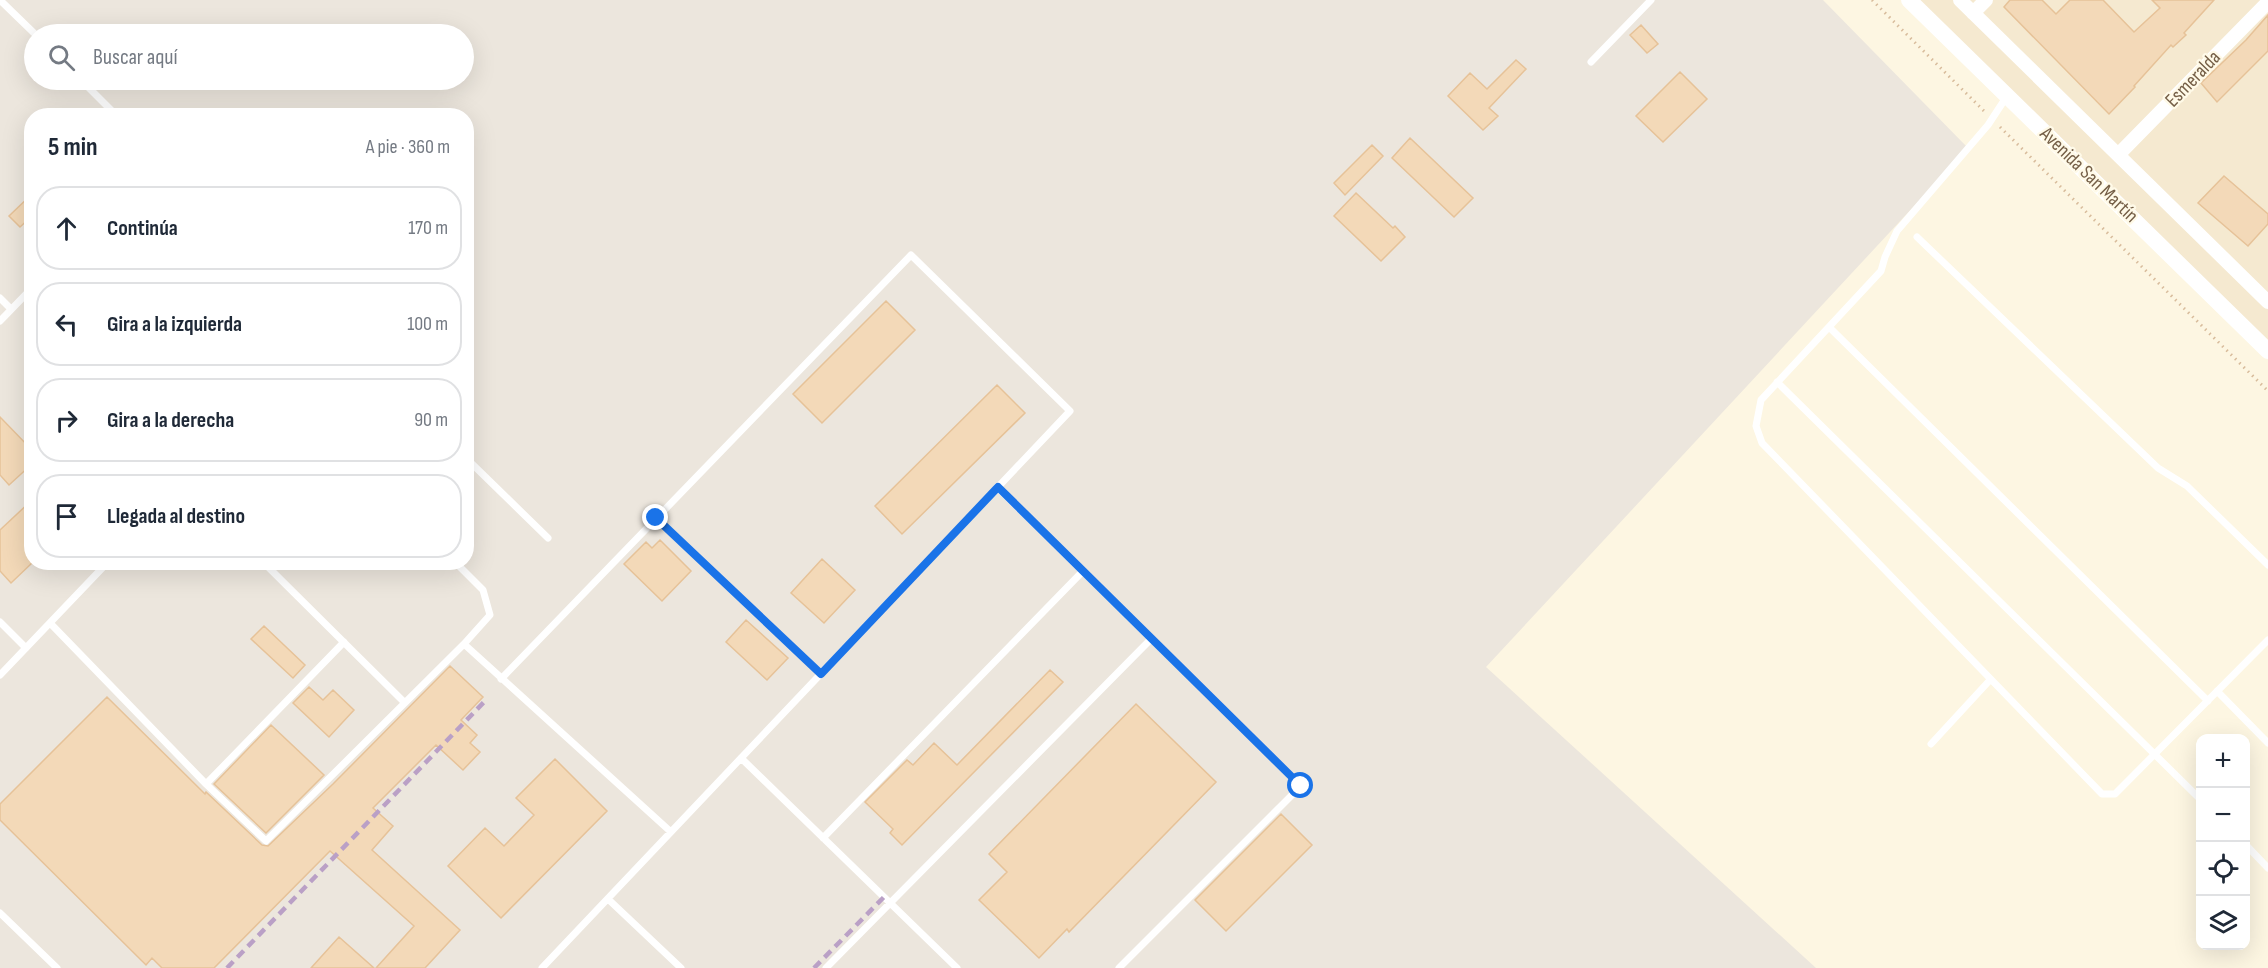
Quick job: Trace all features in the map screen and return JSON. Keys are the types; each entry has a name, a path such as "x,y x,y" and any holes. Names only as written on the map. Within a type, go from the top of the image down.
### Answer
{"street":[{"name":"Avenida San Martín","path":"1910,0 2268,351"},
{"name":"Avenida San Martín","path":"1960,0 2268,302"},
{"path":"1973,13 1986,0"},
{"name":"Esmeralda","path":"2118,155 2268,2"}],"lane":[{"path":"0,0 25,24"},
{"path":"1591,62 1651,0"},
{"path":"91,90 109,108"},
{"path":"2007,96 1992,119 1897,231 1881,271 1761,400 1756,426 1762,443 2102,794 2115,794 2268,640"},
{"path":"1917,237 2158,468 2187,486 2268,565"},
{"path":"501,679 911,255 1070,411 542,968"},
{"path":"0,321 24,296"},
{"path":"0,298 11,309"},
{"path":"1829,327 2208,700"},
{"path":"1777,382 2196,796"},
{"path":"474,466 548,538"},
{"path":"998,487 1301,786 1119,968"},
{"path":"656,518 821,674"},
{"path":"0,675 100,570"},
{"path":"271,570 404,702"},
{"path":"50,623 206,784 266,841 464,644 490,615 483,590 463,570"},
{"path":"824,838 1083,571"},
{"path":"0,622 26,648"},
{"path":"826,968 1151,639"},
{"path":"206,784 344,642"},
{"path":"464,644 671,832"},
{"path":"1930,744 1990,680"},
{"path":"2217,691 2268,743"},
{"path":"741,758 957,968"},
{"path":"2250,849 2268,868"},
{"path":"608,898 681,968"},
{"path":"0,913 57,968"}],"path":[{"path":"1872,0 2268,391"}],"shaded area":[{"path":"0,0 1823,0 1968,148 1486,667 1816,968 0,968"},
{"path":"1909,0 2268,0 2268,351"}],"building":[{"path":"2010,0 2042,0 2056,14 2070,0 2103,0 2134,32 2160,8 2152,0 2214,0 2184,33 2186,35 2173,47 2171,45 2109,114 2004,7"},
{"path":"2268,15 2268,51 2217,102 2201,83 2246,40"},
{"path":"1641,25 1658,44 1647,53 1630,35"},
{"path":"1516,60 1526,69 1489,108 1498,116 1483,130 1448,96 1470,73 1487,89"},
{"path":"1680,72 1707,99 1663,142 1636,116"},
{"path":"1410,138 1473,198 1454,217 1392,158"},
{"path":"1372,145 1383,156 1345,195 1334,183"},
{"path":"2224,176 2268,214 2268,224 2248,246 2198,203"},
{"path":"1356,193 1405,237 1381,261 1334,216"},
{"path":"24,202 24,223 20,227 9,216"},
{"path":"886,301 915,330 822,423 793,394"},
{"path":"997,385 1025,413 902,534 875,506"},
{"path":"0,417 24,442 24,471 9,485 0,475"},
{"path":"24,508 25,570 11,583 0,571 0,530"},
{"path":"660,540 691,571 662,601 624,564 646,542 652,548"},
{"path":"822,559 855,590 824,623 791,593"},
{"path":"746,620 788,658 767,680 726,642"},
{"path":"264,626 305,665 293,678 251,639"},
{"path":"450,666 483,697 461,720 477,735 470,743 480,752 463,770 436,745 373,808 393,826 372,850 460,930 425,968 376,968 414,926 330,851 214,968 162,968 152,958 146,965 0,820 0,804 107,697 205,794 206,792 262,845 268,846"},
{"path":"1050,670 1063,682 902,845 890,833 893,829 865,802 907,760 913,765 934,743 957,765"},
{"path":"309,687 323,700 333,690 354,710 329,737 293,703"},
{"path":"1136,704 1216,782 1069,932 1067,929 1039,958 979,900 1007,872 989,854"},
{"path":"271,725 324,775 266,833 214,784"},
{"path":"555,759 607,811 501,918 448,866 485,828 504,846 534,815 516,798"},
{"path":"1281,814 1312,845 1226,931 1195,900"},
{"path":"339,937 374,968 311,968"}],"railway":[{"path":"227,968 486,700"},
{"path":"814,968 884,897"}],"route":[{"path":"656,518 821,674 998,487 1301,786"}]}
